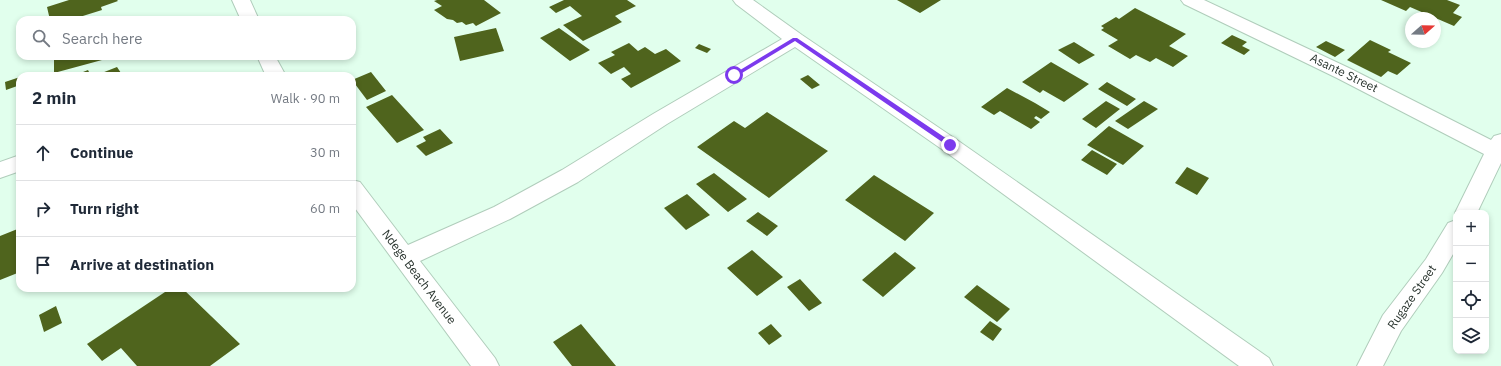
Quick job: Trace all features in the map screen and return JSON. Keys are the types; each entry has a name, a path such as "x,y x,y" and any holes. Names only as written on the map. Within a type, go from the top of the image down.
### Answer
{"street":[{"path":"241,0 248,16"},
{"path":"742,0 795,39 950,145 1260,366"},
{"name":"Asante Street","path":"1190,0 1498,146"},
{"path":"405,257 502,213 570,176 660,119 795,39"},
{"path":"1467,210 1498,146"},
{"path":"0,170 16,164"},
{"name":"Ndege Beach Avenue","path":"356,193 486,366"},
{"name":"Rugaze Street","path":"1370,366 1392,323 1434,266 1453,234"}],"building":[{"path":"69,0 118,1 101,7 102,10 83,16 49,16 47,7"},
{"path":"484,0 501,13 476,26 473,23 466,25 462,22 457,23 453,20 447,19 434,10 442,6 434,1"},
{"path":"564,0 627,0 636,6 615,16 622,22 583,41 563,25 582,16 570,6 556,13 549,7"},
{"path":"897,0 941,0 920,13"},
{"path":"1381,0 1447,0 1460,5 1453,13 1462,17 1454,26 1441,20 1441,12 1422,12 1410,7 1406,11"},
{"path":"1135,8 1186,34 1169,46 1188,56 1173,67 1156,58 1150,62 1136,55 1130,59 1108,46 1118,40 1101,30 1104,28 1101,26 1116,17 1119,19"},
{"path":"496,28 504,51 460,61 454,37"},
{"path":"559,28 590,50 570,61 540,38"},
{"path":"1232,35 1247,42 1242,46 1250,50 1244,55 1221,43"},
{"path":"1370,40 1391,50 1388,52 1411,63 1397,75 1388,71 1381,77 1347,60"},
{"path":"1326,41 1345,50 1335,57 1316,47"},
{"path":"1074,42 1095,55 1079,64 1058,50"},
{"path":"629,43 638,51 645,47 655,54 666,49 681,61 631,88 621,79 631,74 624,67 611,74 598,63 615,55 611,52"},
{"path":"699,44 711,49 707,53 695,48"},
{"path":"54,60 102,60 58,72 54,72"},
{"path":"1051,62 1089,84 1064,102 1043,90 1040,93 1022,82"},
{"path":"117,67 120,72 104,72"},
{"path":"371,72 386,91 367,100 356,85 356,78"},
{"path":"808,75 820,85 812,89 800,79"},
{"path":"16,78 16,86 6,90 5,82"},
{"path":"1107,82 1136,99 1127,106 1098,89"},
{"path":"1007,88 1050,112 1041,119 1036,116 1034,118 1040,122 1031,129 1000,111 994,115 981,107"},
{"path":"392,95 424,130 397,143 366,107"},
{"path":"1106,101 1120,109 1096,128 1082,119"},
{"path":"1144,101 1158,109 1128,129 1115,121"},
{"path":"767,112 828,151 769,198 697,147 734,121 745,128"},
{"path":"1109,126 1144,146 1123,165 1087,145"},
{"path":"440,129 453,143 426,156 416,146 426,141 423,137"},
{"path":"1092,150 1117,164 1107,175 1081,160"},
{"path":"1187,167 1209,178 1197,195 1175,183"},
{"path":"714,173 747,199 728,212 696,184"},
{"path":"874,175 934,213 905,241 845,200"},
{"path":"687,194 710,215 686,230 664,208"},
{"path":"758,212 778,226 767,236 746,221"},
{"path":"16,230 16,274 0,280 0,236"},
{"path":"752,250 783,277 757,296 727,268"},
{"path":"895,252 916,268 883,297 862,280"},
{"path":"800,279 822,303 809,311 787,287"},
{"path":"977,285 1010,309 997,322 964,297"},
{"path":"165,292 186,292 240,344 210,366 137,366 121,348 102,361 87,344"},
{"path":"56,306 62,323 44,332 39,315"},
{"path":"990,321 1002,329 993,341 980,332"},
{"path":"581,324 616,366 572,366 553,342"},
{"path":"771,324 782,336 769,345 758,333"}],"route":[{"path":"734,75 795,39 950,145"}]}
